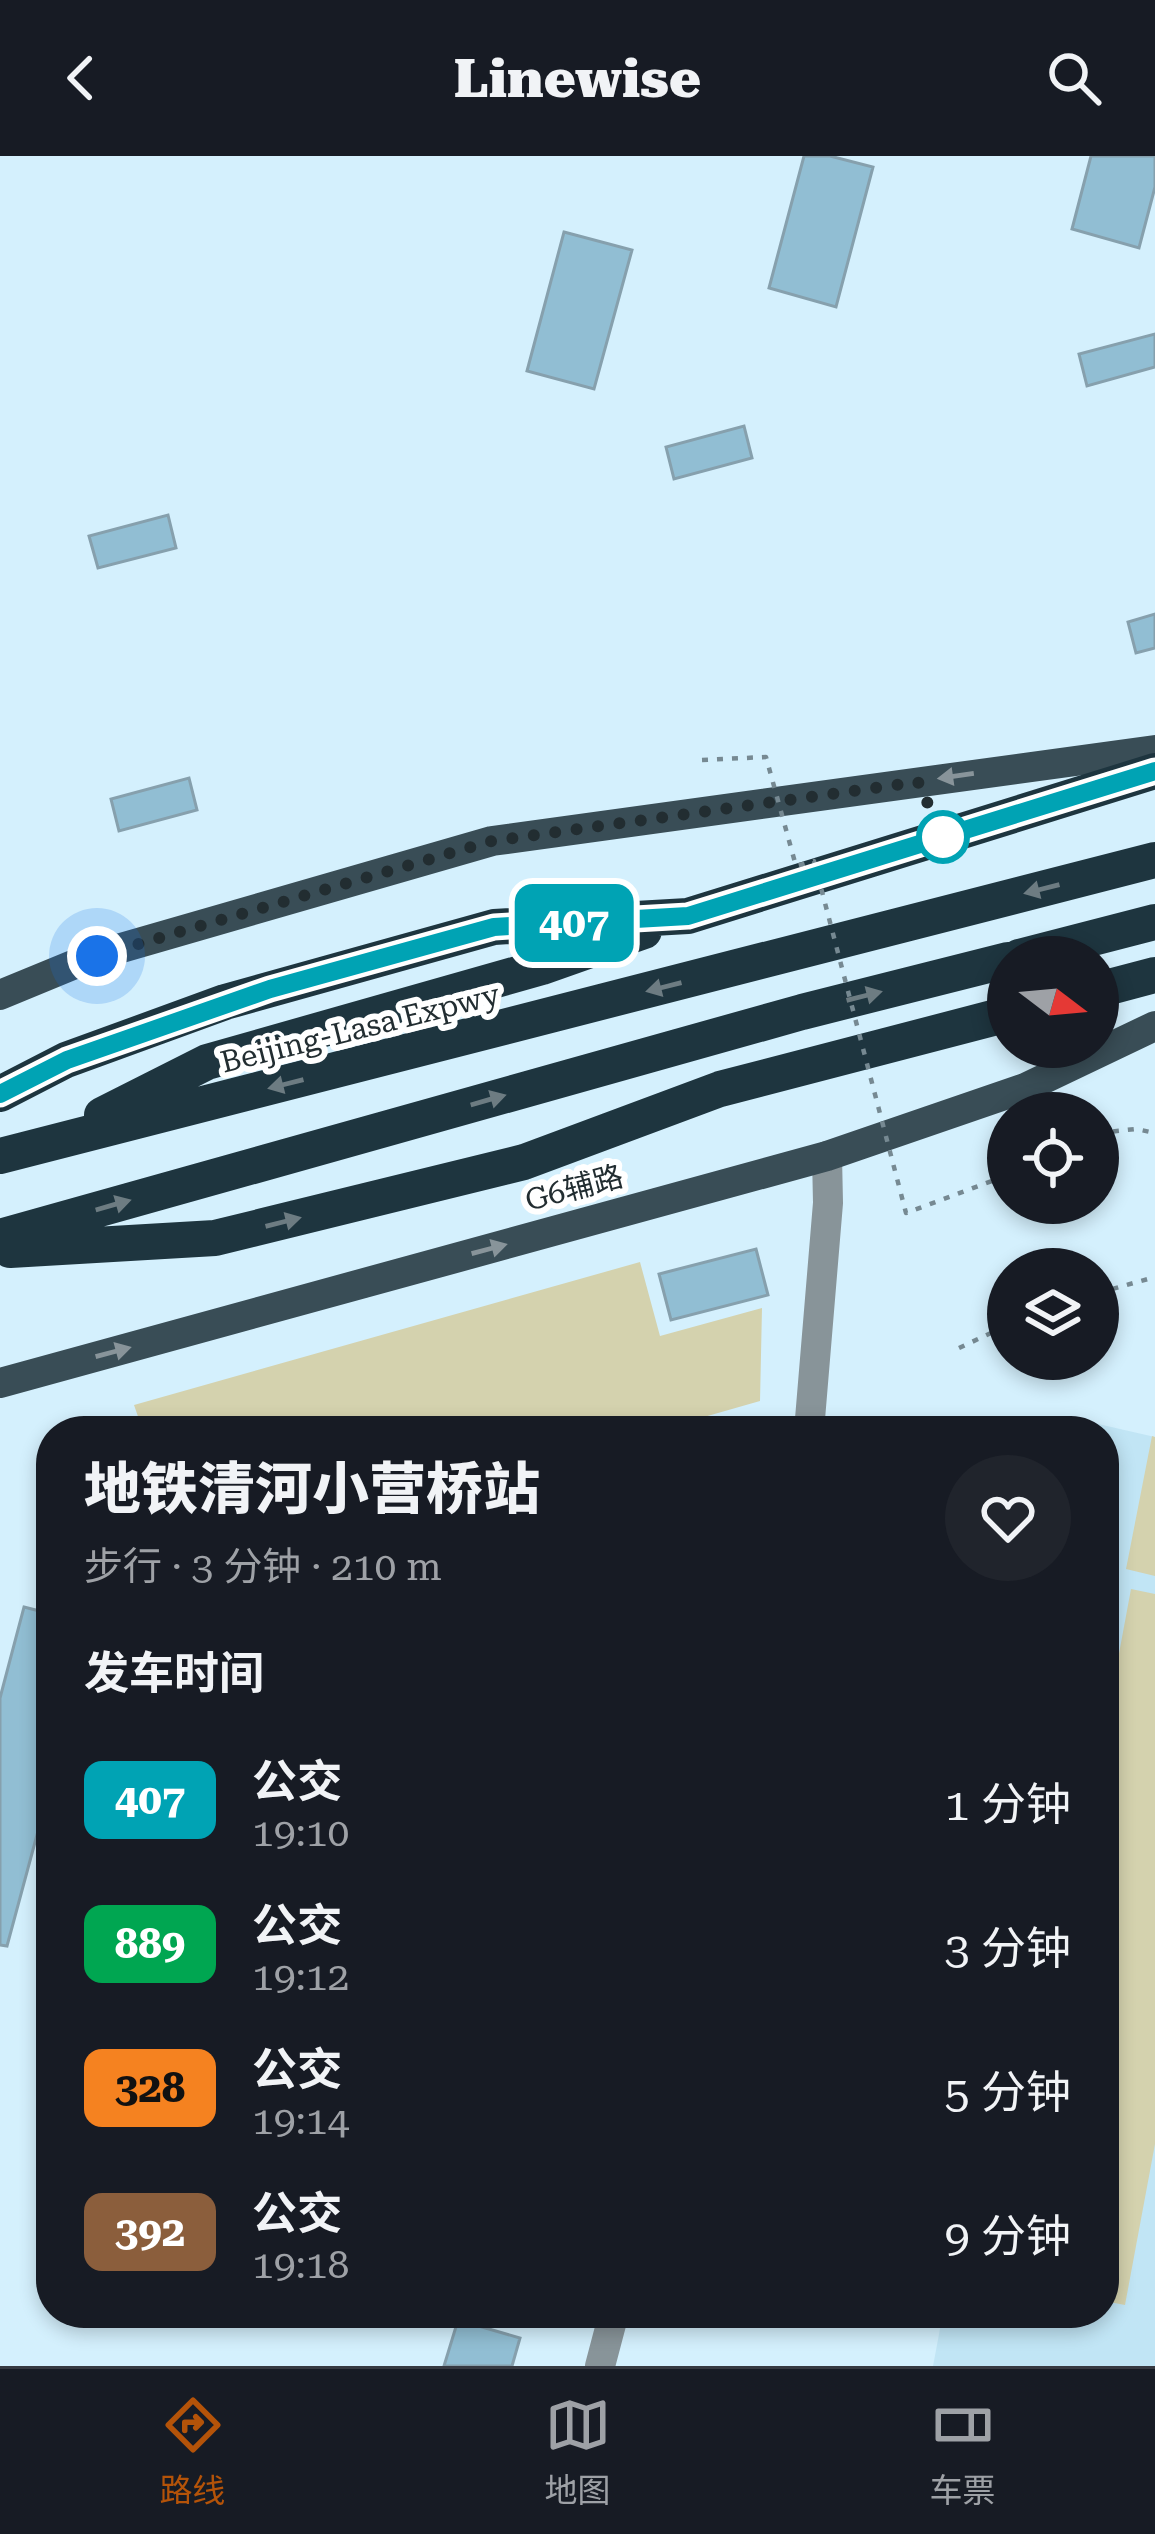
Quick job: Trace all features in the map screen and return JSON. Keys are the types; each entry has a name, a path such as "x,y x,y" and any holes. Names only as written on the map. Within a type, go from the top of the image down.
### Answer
{"highway":[{"path":"44,1145 207,1062 542,967 688,916 1155,771"},
{"name":"Beijing-Lasa Expwy","path":"0,1156 1155,860"},
{"path":"0,1094 67,1060 225,1002 494,927 688,916"},
{"path":"1101,936 1155,922"},
{"path":"0,1237 802,1012 987,965"},
{"path":"1119,984 1155,975"},
{"path":"0,1250 215,1238 524,1162 720,1089 987,1019"}],"main road":[{"path":"0,995 97,956 492,841 1155,750"},
{"name":"G6辅路","path":"0,1383 827,1156 1025,1088 1155,1026"}],"street":[{"path":"810,1416 828,1203 827,1156"},
{"path":"599,2366 610,2328"}],"path":[{"path":"702,760 766,757 796,866 814,861 906,1214 987,1183"},
{"path":"1119,1131 1155,1133"},
{"path":"1119,1287 1155,1277"},
{"path":"958,1348 987,1335"}],"shaded area":[{"path":"640,1262 660,1336 762,1308 760,1401 708,1416 138,1416 134,1405"},
{"path":"1119,1429 1155,1437 1155,2366 933,2366 940,2328 1119,2328"},
{"path":"1155,1437 1155,1576 1126,1569"},
{"path":"1131,1589 1155,1594 1155,2144 1125,2305 1119,2304 1119,1653"}],"building":[{"path":"804,156 830,156 873,167 836,307 769,288"},
{"path":"1091,156 1155,156 1155,187 1139,248 1072,229"},
{"path":"564,232 632,250 594,389 527,371"},
{"path":"1155,334 1155,367 1087,386 1079,354"},
{"path":"744,426 752,458 674,479 666,447"},
{"path":"168,515 176,548 98,568 89,536"},
{"path":"1155,614 1155,648 1136,653 1128,622"},
{"path":"189,778 197,810 119,831 111,799"},
{"path":"756,1249 768,1295 671,1320 659,1274"},
{"path":"24,1607 36,1610 36,1839 7,1946 0,1945 0,1698"},
{"path":"456,2328 486,2328 520,2338 512,2366 444,2366"}],"bus line":[{"name":"407","path":"0,1094 67,1060 270,989 494,927 688,916 1155,771"}],"route":[{"path":"97,956 492,841 776,801 918,782 943,837"}]}
